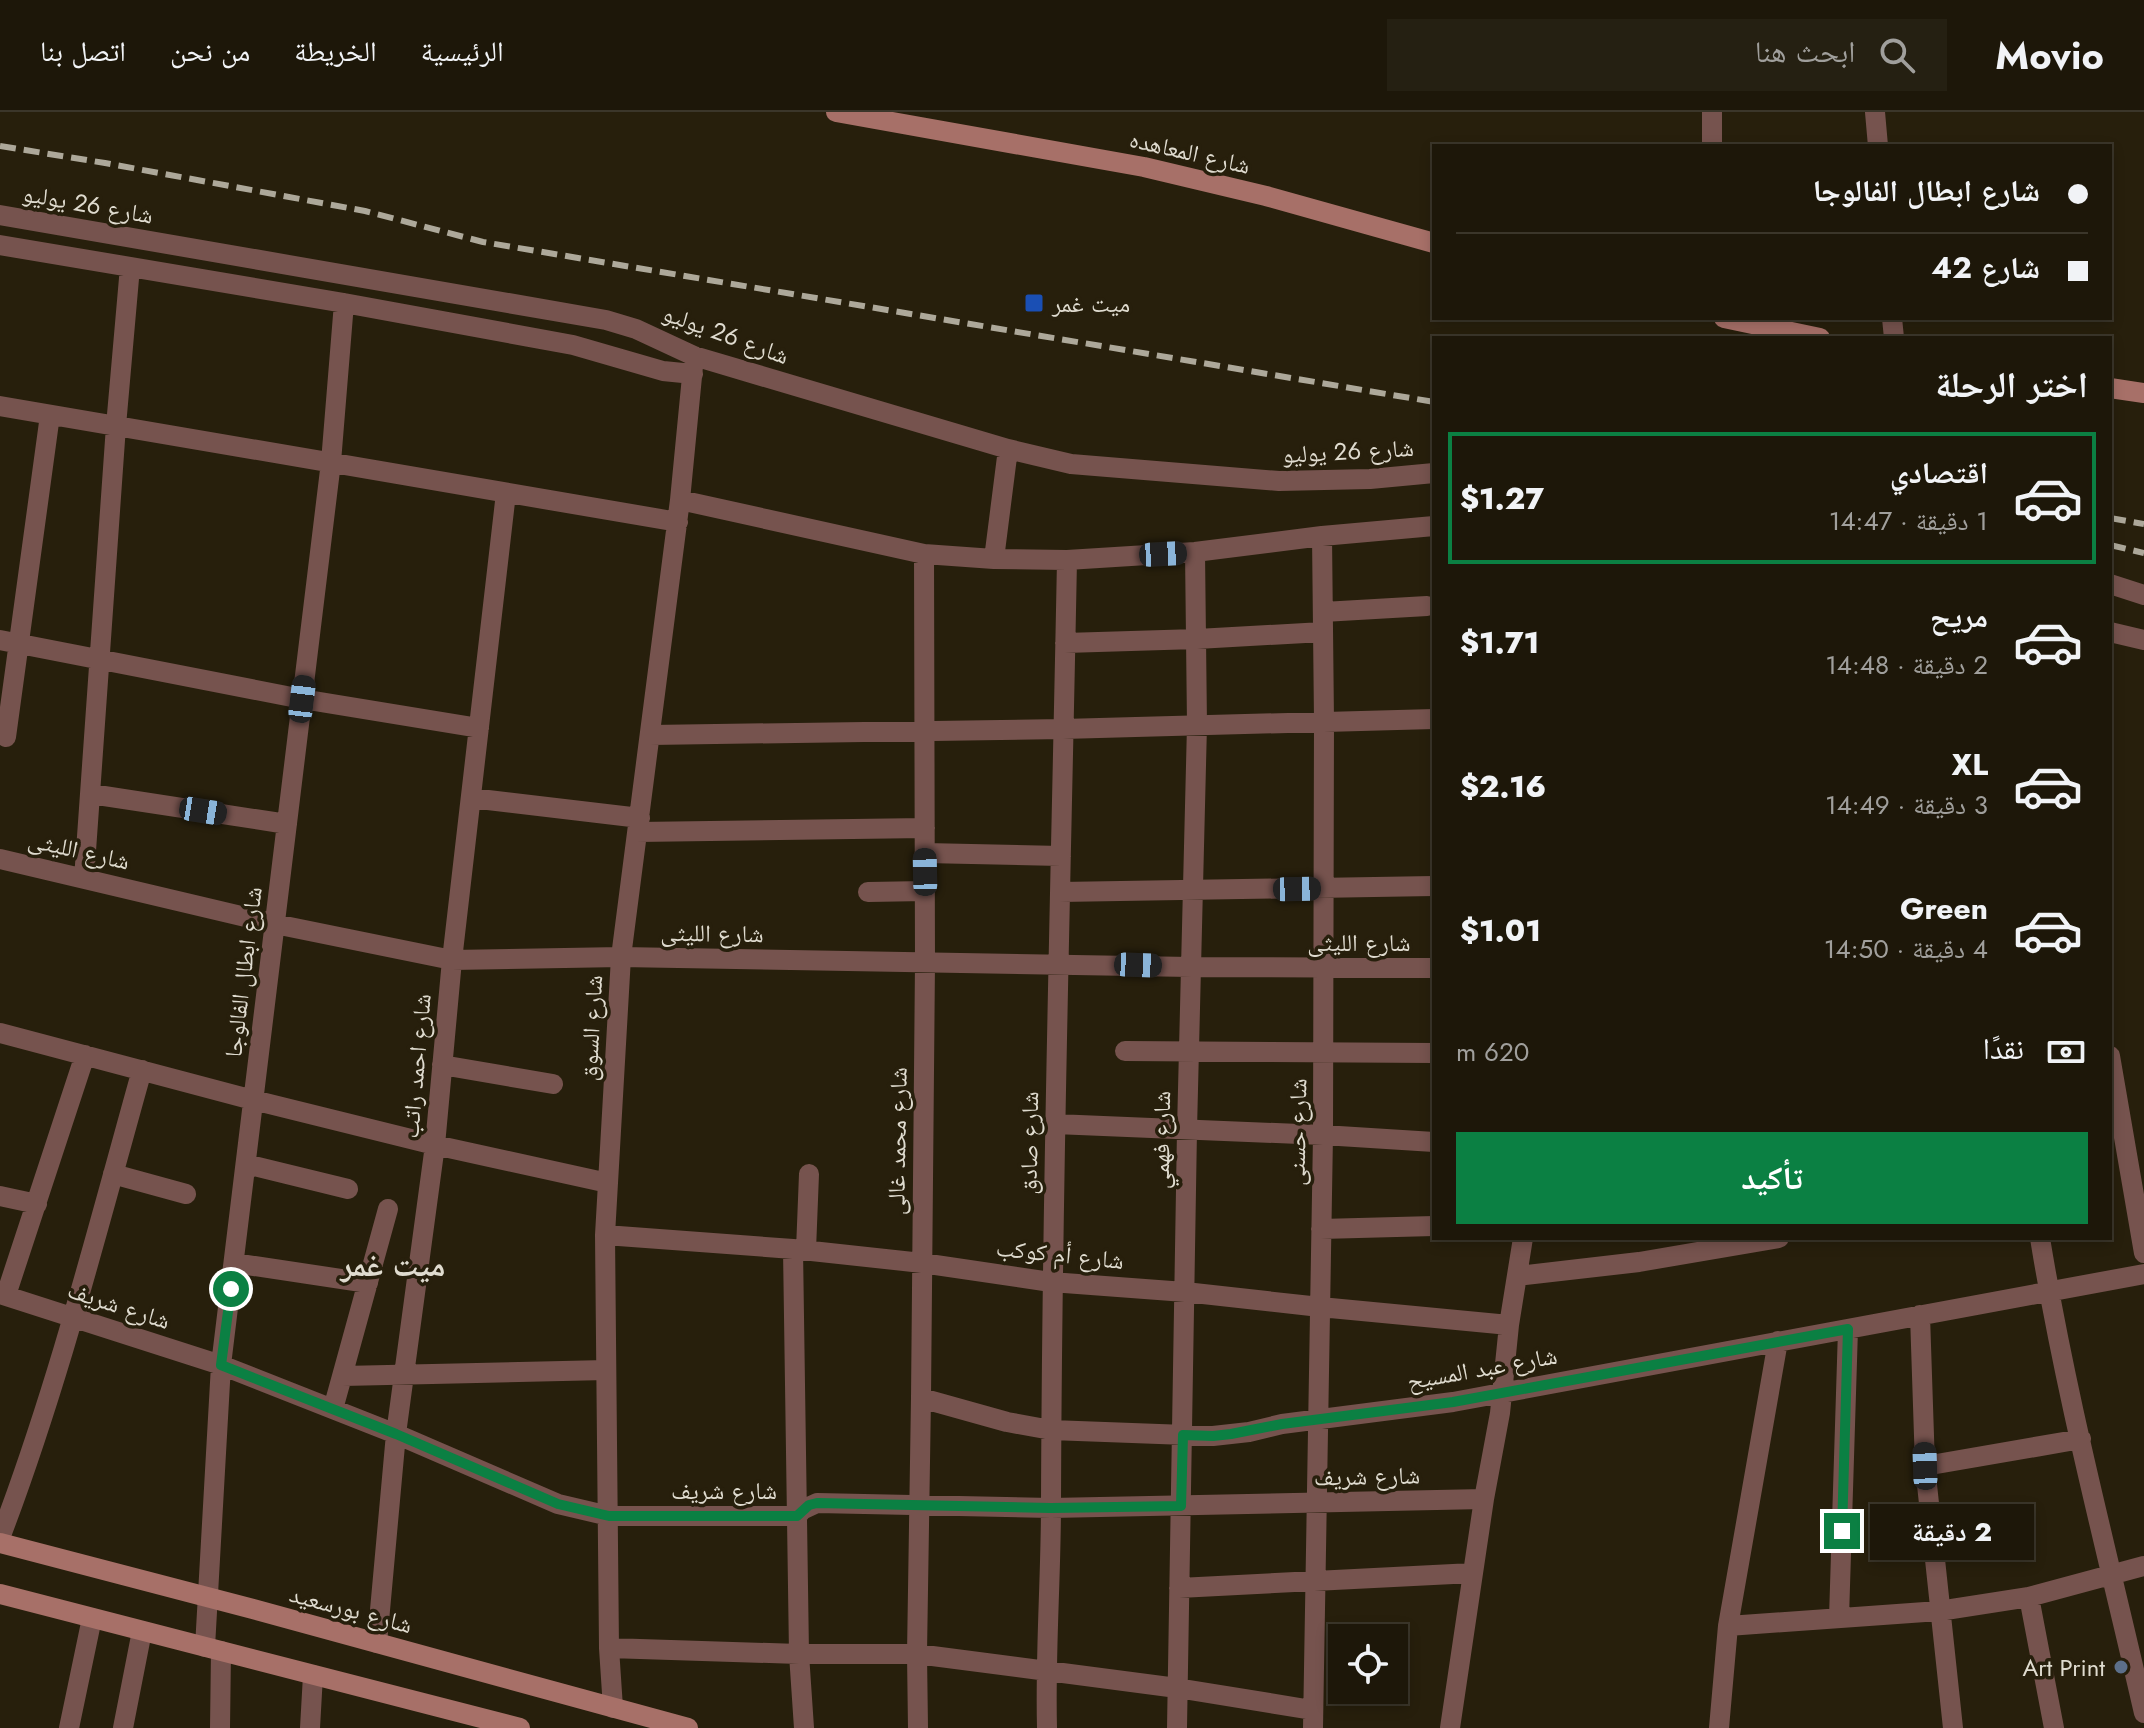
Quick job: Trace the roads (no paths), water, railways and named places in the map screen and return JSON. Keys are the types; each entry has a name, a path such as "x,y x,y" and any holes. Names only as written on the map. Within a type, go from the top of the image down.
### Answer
{"street":[{"name":"شارع المعاهده","path":"836,112 1144,167 1266,196 1432,242"},
{"path":"1712,112 1712,144"},
{"path":"1875,112 1878,144"},
{"name":"شارع 26 يوليو","path":"0,215 574,313 636,329 694,365 1071,464 1279,481 1370,479 1432,473"},
{"name":"شارع 26 يوليو","path":"0,245 573,345 663,371 694,365"},
{"path":"84,879 130,267"},
{"name":"شارع ابطال الفالوجا","path":"220,1728 207,1597 221,1365 331,462 344,303"},
{"path":"1734,320 1810,336"},
{"name":"شارع السوق","path":"613,1708 609,1648 605,1235 621,957 678,522 694,365"},
{"path":"2112,388 2144,393"},
{"path":"0,406 678,522"},
{"path":"6,737 10,642 50,415"},
{"path":"994,559 1008,449"},
{"name":"شارع احمد راتب","path":"377,1643 396,1434 435,1145 452,960 506,493"},
{"path":"680,500 924,554 994,559 1067,560 1195,552 1432,526"},
{"name":"شارع حسنى","path":"1312,1719 1323,1135 1322,536"},
{"name":"شارع فهمي","path":"1177,1728 1197,725 1195,552"},
{"name":"شارع محمد غالى","path":"918,1728 925,962 924,554"},
{"name":"شارع صادق","path":"1047,1728 1051,1282 1067,560"},
{"path":"2112,585 2144,595"},
{"path":"1065,643 1197,639 1427,606"},
{"path":"2112,632 2144,640"},
{"path":"10,642 302,699 479,728"},
{"path":"651,735 1063,729 1432,719"},
{"path":"91,794 287,824"},
{"path":"471,798 639,825 925,828"},
{"path":"925,853 1061,856"},
{"name":"شارع الليثى","path":"0,859 275,924 452,960 621,957 1432,968"},
{"path":"1060,892 1432,886"},
{"path":"868,892 925,891"},
{"path":"0,1033 435,1145 608,1183"},
{"path":"1125,1051 1432,1053"},
{"path":"3,1294 37,1204 85,1055"},
{"path":"442,1065 553,1084"},
{"path":"2112,1068 2144,1253"},
{"path":"0,1540 7,1499 73,1317 142,1070"},
{"path":"1055,1124 1432,1142"},
{"path":"246,1164 348,1189"},
{"path":"113,1174 186,1194"},
{"path":"804,1728 799,1654 797,1516 800,1250 809,1174"},
{"path":"0,1196 37,1204"},
{"path":"333,1409 388,1209"},
{"path":"1321,1229 1432,1226"},
{"name":"شارع أم كوكب","path":"605,1235 800,1250 922,1263 1051,1282 1185,1292 1509,1325"},
{"path":"1450,1728 1523,1240"},
{"path":"1517,1276 1639,1262 1767,1240"},
{"path":"2040,1240 2081,1439 2144,1713"},
{"path":"234,1263 368,1283"},
{"name":"شارع عبد المسيح","path":"921,1398 1007,1422 1051,1430 1213,1436 1453,1402 2144,1274"},
{"name":"شارع شريف","path":"3,1294 221,1365 396,1434 558,1504 609,1516 797,1516 809,1505 817,1503 1051,1508 1484,1499"},
{"path":"1920,1315 1925,1466 1953,1728"},
{"path":"1839,1618 1848,1329"},
{"path":"1719,1728 1728,1626 1778,1341"},
{"path":"343,1376 606,1370"},
{"path":"1925,1466 2081,1439"},
{"name":"شارع بورسعيد","path":"0,1540 688,1728"},
{"path":"1728,1626 1939,1611 2029,1597 2144,1566"},
{"path":"1179,1588 1473,1573"},
{"path":"0,1594 507,1726"},
{"path":"2029,1597 2054,1728"},
{"path":"69,1728 92,1618"},
{"path":"123,1728 142,1631"},
{"path":"609,1648 917,1654 1177,1688 1312,1719"},
{"path":"310,1728 313,1675"}],"railway":[{"path":"0,146 365,211 483,242 1432,402"},
{"path":"2112,518 2144,524"},
{"path":"2112,545 2144,553"}],"place":[{"name":"ميت غمر","path":"1034,303"},
{"name":"Art Print","path":"2121,1667"}],"district":[{"name":"ميت غمر","path":"393,1265"}]}
